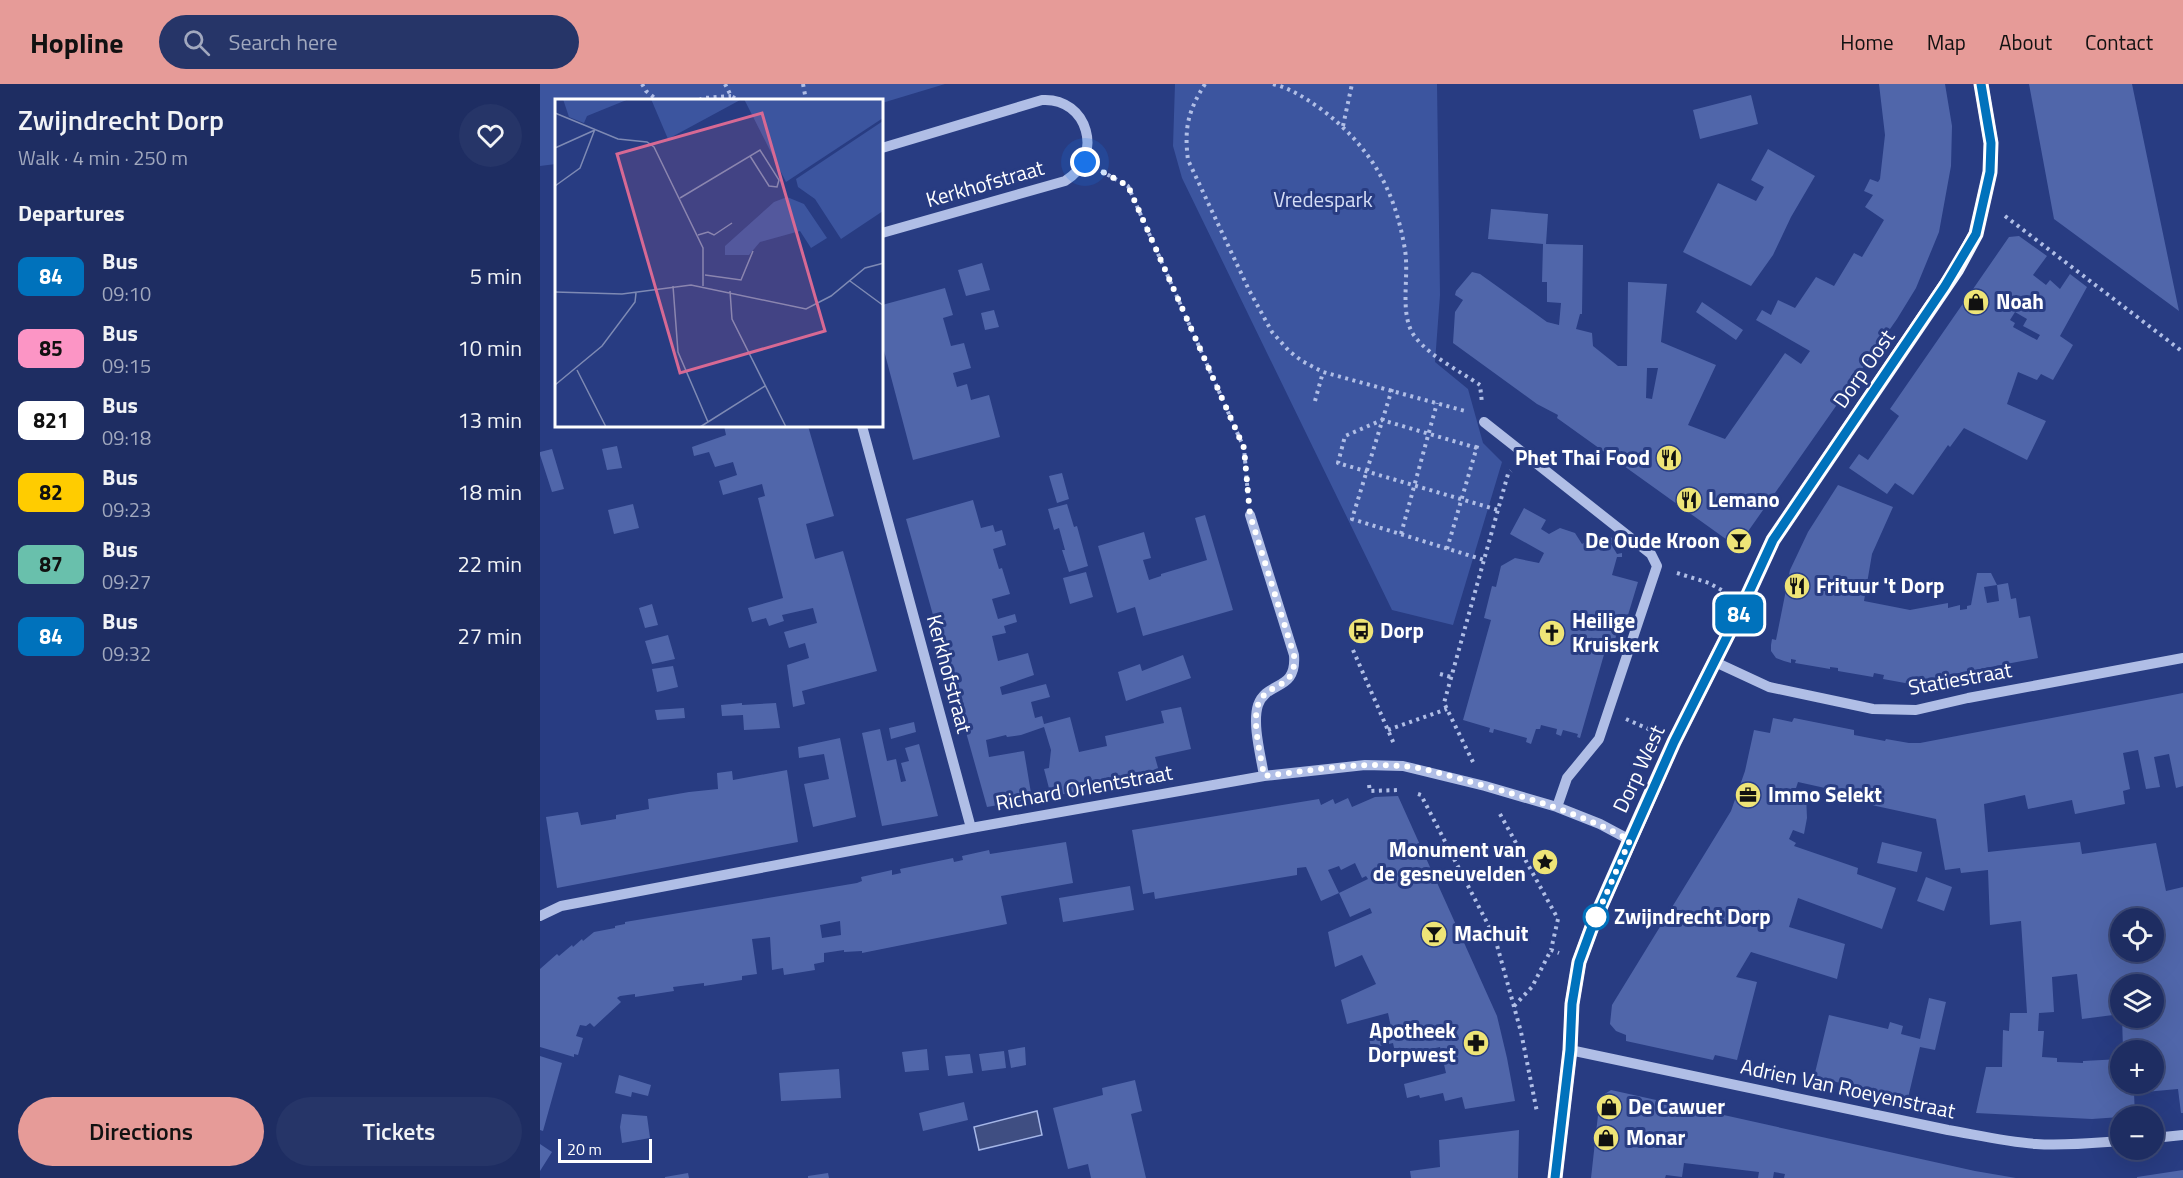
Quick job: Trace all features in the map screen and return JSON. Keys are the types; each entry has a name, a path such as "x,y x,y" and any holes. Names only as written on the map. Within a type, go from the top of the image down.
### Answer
{"main road":[{"name":"Dorp Oost","path":"1713,661 1744,603 1773,540 1957,268 1976,234 1990,172 1991,143 1981,84"},
{"name":"Dorp West","path":"1555,1178 1570,1050 1572,1004 1579,962 1630,840 1713,661"}],"street":[{"path":"884,147 1042,100 1054,99 1068,105 1079,116 1086,131 1088,147 1085,162"},
{"name":"Kerkhofstraat","path":"884,232 1065,181 1076,174 1085,162"},
{"path":"1484,422 1651,554 1657,566 1599,739 1567,778 1557,807"},
{"name":"Kerkhofstraat","path":"863,428 971,828"},
{"path":"1250,515 1294,655 1295,668 1290,678 1267,693 1259,702 1256,716 1264,776"},
{"name":"Statiestraat","path":"1713,661 1769,687 1873,709 1916,710 1968,698 2183,658"},
{"name":"Richard Orlentstraat","path":"540,916 561,906 971,828 1264,776 1365,765 1403,766 1485,786 1557,807 1600,824 1630,840"},
{"name":"Adrien Van Roeyenstraat","path":"1570,1050 1661,1071 1994,1138 2057,1145 2110,1142"},
{"path":"2164,1137 2183,1135"}],"path":[{"path":"642,84 656,99"},
{"path":"725,84 731,96 736,99"},
{"path":"803,84 806,99"},
{"path":"1205,84 1188,117 1186,140 1188,160 1249,290 1272,332 1289,351 1323,372 1392,389 1467,412 1484,422"},
{"path":"1273,84 1290,88 1343,126 1367,152 1390,196 1405,250 1407,310 1410,328 1420,344 1480,384 1484,422"},
{"path":"1290,88 1297,84"},
{"path":"1343,126 1352,84"},
{"path":"702,99 731,96"},
{"path":"1085,162 1128,186 1244,448 1250,515"},
{"path":"1984,199 2183,352"},
{"path":"1315,401 1323,372"},
{"path":"1392,389 1352,519 1484,560"},
{"path":"1401,534 1437,403"},
{"path":"1447,549 1461,499 1477,448 1382,420 1345,436 1338,463 1415,485 1461,499 1498,510"},
{"path":"1514,1006 1532,987 1551,950 1558,919 1485,786 1444,703 1508,474 1525,454"},
{"path":"1657,566 1709,583 1744,603"},
{"path":"1353,650 1396,750"},
{"path":"1440,674 1451,677"},
{"path":"1388,730 1447,709"},
{"path":"1608,712 1674,742"},
{"path":"1365,765 1370,791 1402,790"},
{"path":"1411,792 1421,795 1495,938 1514,1006 1537,1114 1562,1116"},
{"path":"1551,950 1579,962"}],"green space":[{"path":"540,84 945,84 884,102 884,99 555,99 555,164 540,166"},
{"name":"Vredespark","path":"1175,84 1437,84 1440,295 1435,362 1468,389 1483,443 1502,462 1453,625 1392,610 1182,178 1173,146"}],"shaded area":[{"path":"1037,1111 1042,1135 979,1150 974,1127"}],"building":[{"path":"1879,84 1945,84 1952,126 1951,166 1939,232 1916,288 1897,319 1742,540 1730,542 1557,418 1558,415 1537,404 1453,343 1455,312 1463,300 1455,295 1456,291 1472,272 1480,274 1547,322 1559,325 1561,303 1547,302 1547,282 1542,282 1543,244 1488,239 1491,209 1548,214 1546,244 1583,245 1582,314 1580,314 1576,329 1592,333 1593,346 1618,366 1627,366 1628,282 1667,284 1661,342 1716,365 1688,425 1725,439 1785,353 1801,364 1810,351 1756,320 1762,310 1771,315 1778,300 1795,308 1816,277 1834,286 1854,253 1862,257 1884,220 1865,207 1873,195 1864,191 1870,179 1878,182 1880,179 1885,135","holes":["1647,368 1658,368 1652,399 1646,398"]},
{"path":"2029,84 2132,84 2179,311 2054,219"},
{"path":"1751,95 1758,124 1700,139 1693,110"},
{"path":"1768,149 1815,176 1791,217 1773,255 1751,286 1683,252 1718,183 1756,201 1764,187 1751,180"},
{"path":"2019,236 2047,256 2033,275 2046,285 2050,280 2060,289 2070,274 2087,287 2060,336 2073,345 2053,380 2041,374 2037,380 2018,372 2007,404 2046,421 2027,460 1964,428 1950,447 1948,445 1913,495 1895,483 1887,494 1849,468 1859,454 1868,460 1899,416 1890,409 2009,237","holes":["2015,312 2027,319 2023,326 2040,335 2037,340 2013,327 2015,323 2010,320"]},
{"path":"982,263 990,290 966,296 958,270"},
{"path":"945,288 953,315 943,318 951,346 964,343 971,368 953,373 957,387 967,384 971,400 989,395 1000,437 913,460 884,351 884,304"},
{"path":"1702,302 1743,330 1736,340 1696,312"},
{"path":"994,310 999,327 985,330 981,313"},
{"path":"724,428 809,428 834,516 806,524 815,559 843,551 877,671 802,691 805,704 793,707 787,665 809,658 805,643 789,648 784,632 817,623 813,608 782,615 784,621 769,626 766,618 752,622 748,608 783,598 758,498 765,496 762,484 723,495 719,481 737,475 733,462 715,467 709,452 694,456 692,447 726,435"},
{"path":"617,446 622,468 607,470 602,449"},
{"path":"552,449 564,489 552,492 540,452"},
{"path":"1062,473 1069,499 1057,503 1049,476"},
{"path":"1838,485 1893,507 1872,554 1864,601 1910,610 1948,603 1948,608 1960,605 1960,610 1967,609 1967,606 1971,605 1977,573 1991,573 1997,585 2008,583 2011,599 2016,598 2019,618 2030,616 2038,658 1943,676 1944,680 1921,684 1921,681 1916,681 1916,685 1883,679 1884,675 1874,673 1873,677 1838,671 1838,668 1830,667 1830,669 1795,663 1796,660 1791,659 1791,663 1776,658 1771,651 1771,645 1772,639 1776,640 1790,570 1808,532","holes":["1997,585 1999,601 1987,603 1984,587"]},
{"path":"973,500 981,528 993,525 995,532 1002,530 1006,545 993,549 1010,594 992,599 998,619 1015,614 1017,622 1004,626 1006,633 992,636 998,661 1028,653 1034,675 1000,687 1002,695 1046,684 1050,697 1031,702 1035,718 1042,716 1044,724 1070,717 1079,752 1107,746 1105,736 1164,723 1161,711 1181,707 1191,749 1155,757 1160,775 1115,786 1051,796 1044,769 1049,768 1051,750 1044,727 1021,735 1007,737 1006,735 986,740 989,757 1024,751 1032,799 987,807 906,519"},
{"path":"633,504 639,528 614,534 608,510"},
{"path":"1067,504 1074,527 1077,526 1088,566 1069,572 1062,550 1065,550 1059,528 1054,530 1048,509"},
{"name":"Heilige Kruiskerk","path":"1524,508 1546,520 1541,529 1549,534 1560,528 1575,533 1582,544 1591,538 1591,533 1595,532 1596,538 1607,541 1610,537 1614,539 1611,544 1617,554 1622,553 1622,557 1617,557 1612,575 1638,582 1625,625 1619,623 1612,653 1605,651 1580,738 1577,737 1578,734 1563,730 1561,736 1556,734 1557,729 1541,725 1540,729 1536,729 1531,744 1526,742 1527,738 1494,729 1493,733 1489,732 1490,728 1463,720 1491,620 1484,618 1492,586 1496,587 1501,566 1515,558 1539,563 1544,553 1510,534"},
{"path":"1205,515 1233,610 1143,636 1135,607 1117,613 1098,546 1144,532 1151,558 1143,560 1149,580 1207,560 1195,518"},
{"path":"1086,572 1093,597 1070,604 1063,578"},
{"path":"652,604 658,625 645,628 639,608"},
{"path":"668,635 675,659 652,664 645,641"},
{"path":"1183,655 1191,678 1126,701 1118,672 1140,664 1142,671"},
{"path":"673,666 678,687 657,692 652,669"},
{"path":"2183,693 2183,786 2176,788 2169,754 2154,757 2160,787 2146,789 2138,750 2123,753 2130,789 2123,791 2125,804 2075,814 2072,800 2028,809 2025,795 1984,804 1988,852 2080,842 2082,854 2156,843 2166,891 2183,887 2183,1113 2181,1113 2178,1089 2164,1090 2164,1040 2123,1040 2122,1028 2164,1028 2164,974 2110,974 2110,1015 2082,1019 2077,974 2052,977 2054,1012 2039,1013 2038,1031 2044,1031 2042,1057 2057,1058 2057,1062 2083,1063 2083,1061 2110,1060 2110,1094 2134,1094 2135,1106 2110,1106 2110,1118 2092,1119 1976,1113 1986,1067 2002,1067 2003,1030 2009,1031 2010,1013 2027,1013 2021,921 1990,925 1988,870 1961,873 1960,868 1945,870 1936,819 1876,806 1833,793 1834,790 1798,782 1794,794 1806,795 1807,818 1804,834 1793,830 1789,839 1796,843 1794,846 1858,868 1857,874 1896,888 1882,929 1798,898 1789,927 1845,944 1837,979 1751,952 1736,977 1757,982 1737,1060 1715,1055 1713,1060 1626,1041 1626,1035 1616,1031 1610,1024 1612,1005 1731,811 1745,771 1754,730 1770,733 1773,718 1792,722 1794,718 1854,730 1854,735 1920,743"},
{"path":"742,703 742,705 776,703 780,728 744,730 743,715 722,716 721,705"},
{"path":"684,708 685,718 657,720 655,710"},
{"path":"914,722 916,732 891,739 889,728"},
{"path":"880,729 887,761 896,759 901,782 906,781 901,763 909,761 905,748 919,744 938,816 882,826 862,733"},
{"path":"840,738 856,817 813,827 804,784 829,779 824,754 799,758 798,747"},
{"path":"787,770 798,842 557,888 546,817 578,812 581,825 616,819 616,815 649,809 648,799 718,789 717,773 732,771 733,780"},
{"path":"1398,796 1497,1016 1515,1101 1465,1109 1462,1097 1445,1101 1443,1093 1407,1098 1404,1084 1446,1073 1440,1047 1396,1057 1393,1043 1371,1048 1368,1032 1391,1027 1388,1013 1347,1024 1341,1000 1376,984 1362,955 1335,967 1328,932 1372,913 1370,908 1350,917 1339,893 1321,901 1306,867 1297,868 1297,875 1155,899 1154,892 1143,894 1132,830 1319,799 1321,805 1333,799 1335,804 1348,798 1352,807 1375,797","holes":["1355,863 1362,878 1366,876 1368,879 1339,893 1328,870 1339,866 1341,870"]},
{"path":"1066,842 1073,883 1001,896 1007,924 862,953 862,951 844,952 844,950 824,953 824,962 814,964 815,970 784,975 783,968 772,970 770,937 752,939 757,974 742,976 742,980 704,986 704,983 673,987 674,991 635,997 635,994 620,996 617,998 621,1002 594,1027 590,1023 586,1026 580,1025 576,1036 583,1038 578,1055 574,1054 574,1057 540,1047 540,969 557,954 559,956 594,932 615,928 625,922 857,883 862,881 861,877 892,870 892,875 901,873 900,869 953,858 954,862 963,860 962,856 989,850 990,854","holes":["840,921 841,935 822,938 820,925"]},
{"path":"1882,842 1922,852 1917,872 1877,863"},
{"path":"1926,877 1952,887 1944,911 1917,901"},
{"path":"1130,886 1134,910 1063,922 1059,898"},
{"path":"1929,998 1946,1002 1935,1050 1920,1047 1908,1098 1814,1077 1829,1015 1888,1029 1890,1022 1903,1026 1901,1034 1920,1039"},
{"path":"1025,1047 1026,1065 1011,1068 1008,1050"},
{"path":"927,1049 929,1070 905,1072 902,1052"},
{"path":"1004,1051 1006,1068 982,1071 979,1054"},
{"path":"970,1054 973,1073 948,1076 945,1056"},
{"path":"540,1056 562,1063 543,1131 540,1130"},
{"path":"839,1069 841,1098 781,1101 779,1073"},
{"path":"619,1075 651,1085 648,1096 632,1092 631,1097 615,1093"},
{"path":"1135,1080 1142,1111 1131,1114 1146,1178 1091,1178 1088,1164 1068,1169 1053,1108 1103,1095 1102,1088"},
{"path":"1611,1090 1975,1171 2016,1178 1784,1178 1785,1174 1774,1172 1773,1178 1758,1178 1759,1172 1684,1163 1682,1177 1666,1175 1665,1178 1591,1178 1600,1097"},
{"path":"964,1102 968,1120 923,1131 919,1113"},
{"path":"622,1114 647,1116 650,1138 622,1143 620,1127"},
{"path":"1519,1130 1518,1178 1411,1178 1410,1171 1440,1167 1439,1140"},
{"path":"540,1144 552,1152 540,1171"},
{"path":"2183,1170 2183,1178 2137,1178 2137,1177"},
{"path":"688,1173 689,1178 665,1178 665,1177"},
{"path":"828,1173 829,1178 808,1178 808,1176"}],"bus line":[{"name":"84","path":"1555,1178 1570,1050 1572,1004 1579,962 1593,924 1674,742 1773,540 1886,376 1957,268 1976,234 1990,172 1991,143 1981,84"}],"place":[{"name":"Noah","path":"1976,302"},
{"name":"Phet Thai Food","path":"1669,458"},
{"name":"Lemano","path":"1689,500"},
{"name":"De Oude Kroon","path":"1739,541"},
{"name":"Frituur 't Dorp","path":"1797,586"},
{"name":"Dorp","path":"1361,631"},
{"name":"Heilige Kruiskerk","path":"1552,633"},
{"name":"Immo Selekt","path":"1748,795"},
{"name":"Monument van de gesneuvelden","path":"1545,862"},
{"name":"Zwijndrecht Dorp","path":"1596,917"},
{"name":"Machuit","path":"1434,934"},
{"name":"Apotheek Dorpwest","path":"1476,1043"},
{"name":"De Cawuer","path":"1609,1107"},
{"name":"Monar","path":"1606,1138"}],"route":[{"path":"1085,162 1128,186 1244,448 1250,515 1294,655 1295,668 1290,678 1267,693 1259,702 1256,716 1264,776 1365,765 1403,766 1450,776 1557,807 1600,824 1630,840 1593,924 1596,917"}]}
